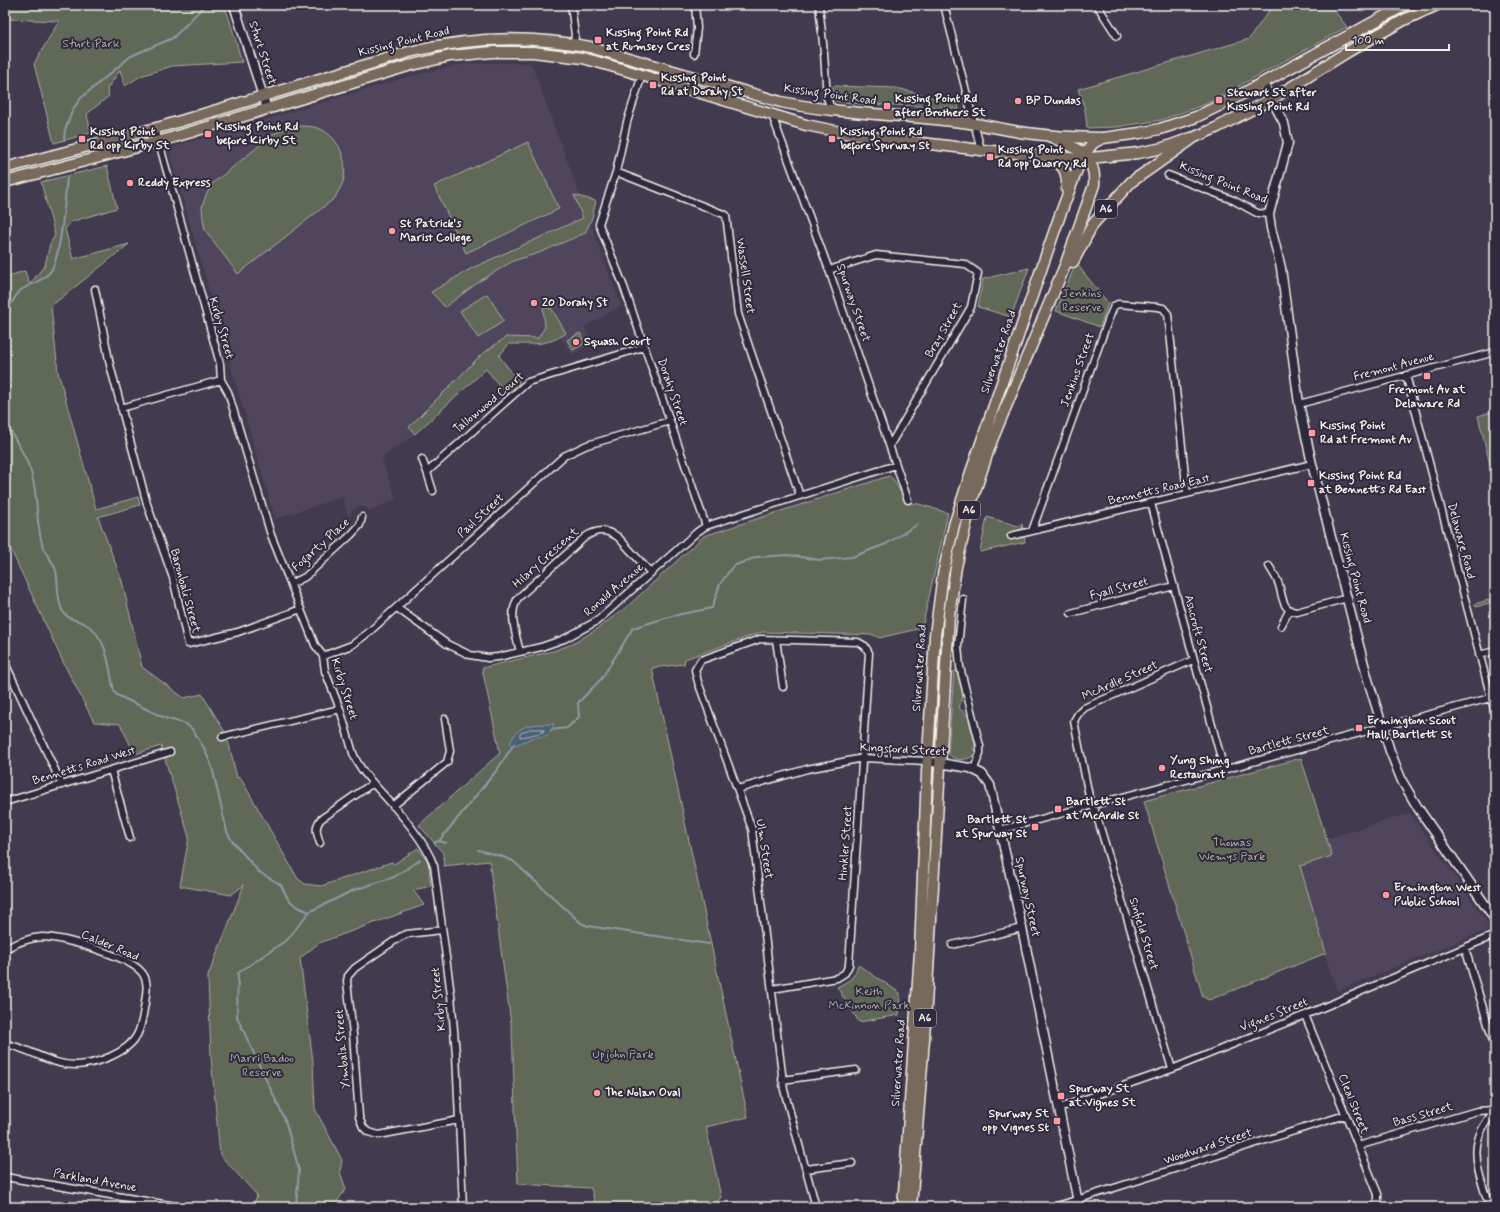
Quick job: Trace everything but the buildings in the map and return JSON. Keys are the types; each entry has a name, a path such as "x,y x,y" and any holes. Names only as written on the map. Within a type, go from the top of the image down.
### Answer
{"main road":[{"name":"A6","path":"1263,83 1405,5"},
{"name":"A6","path":"1272,99 1356,47 1404,20 1437,5"},
{"name":"Kissing Point Road","path":"5,168 155,128 409,52 477,40 519,39 574,44 605,51 781,102 839,112 975,123 1049,136 1079,138 1103,138 1160,129 1196,117 1263,83"},
{"name":"Kissing Point Road","path":"5,182 158,141 433,59 467,54 513,52 552,54 583,58 806,125 841,132 981,150 1048,156 1119,156 1151,151 1195,137 1216,128 1272,99"},
{"path":"1049,136 1076,147 1085,157"},
{"name":"Silverwater Road","path":"1048,307 1064,282 1077,251 1093,224 1131,182 1195,137"},
{"name":"Silverwater Road","path":"903,1207 920,951 927,761 936,629 942,581 948,550 969,478 1066,200 1085,157 1093,143 1103,138"},
{"path":"1048,156 1061,164 1067,174 1068,182 1066,200"},
{"name":"Silverwater Road","path":"911,1207 924,1039 949,615 956,567 968,513 992,440 1048,307 1092,193 1095,178 1085,157"}],"street":[{"name":"Sturt Street","path":"234,5 267,109"},
{"path":"571,5 575,35 574,44"},
{"path":"694,54 697,28 695,5"},
{"path":"819,5 824,53 825,88 830,106 839,112"},
{"path":"944,5 981,150"},
{"path":"1097,5 1118,36"},
{"name":"Dorahy Street","path":"642,75 627,122 616,172 599,224 624,287 706,526"},
{"name":"Kissing Point Road","path":"1263,83 1284,123 1288,144 1269,214 1270,228 1281,268 1299,404 1312,464 1382,727 1402,781 1410,795 1495,919"},
{"name":"Spurway Street","path":"772,115 829,270 908,500"},
{"name":"Kirby Street","path":"155,128 220,364 221,380 228,392 271,535 314,645 322,656 325,671 340,709 355,759 422,844 432,860 442,930 456,1054 463,1207"},
{"name":"Wassell Street","path":"616,172 726,215 738,314 800,496"},
{"name":"Kissing Point Road","path":"1168,175 1233,200 1257,213 1269,214"},
{"name":"Bray Street","path":"829,270 876,255 965,264 978,273 971,307 890,445"},
{"name":"Baronbali Street","path":"95,289 110,365 147,504 173,578 188,644 238,632 301,609"},
{"name":"Jenkins Street","path":"1032,531 1109,318 1114,306 1118,304 1158,307 1163,308 1168,314 1187,494"},
{"name":"Tallowwood Court","path":"427,472 528,382 644,347"},
{"name":"Fremont Avenue","path":"1299,404 1495,352"},
{"name":"Delaware Road","path":"1406,375 1495,713"},
{"path":"122,408 221,380"},
{"name":"Paul Street","path":"322,656 361,639 564,456 587,445 670,421"},
{"path":"422,459 433,491"},
{"name":"Bennetts Road East","path":"1011,536 1312,464"},
{"path":"706,526 896,465"},
{"name":"Ashcroft Street","path":"1151,503 1224,770"},
{"name":"Fogarty Place","path":"291,584 308,574 352,535 360,525 362,518"},
{"name":"Ronald Avenue","path":"397,608 447,644 470,654 488,658 541,647 564,639 597,621 697,532 706,526"},
{"name":"Hilary Crescent","path":"520,652 513,618 514,604 518,598 585,536 599,530 611,532 618,537 651,573"},
{"path":"1268,566 1278,581 1284,605 1289,610 1297,612 1347,598"},
{"name":"Fyall Street","path":"1071,613 1174,586"},
{"path":"963,599 958,656 980,746 980,753 974,769"},
{"path":"1280,626 1289,610"},
{"name":"Ulm Street","path":"816,1207 782,1080 752,830 698,682 695,670 701,660 760,639 858,642"},
{"path":"776,640 783,687"},
{"name":"Hinkler Street","path":"772,989 837,978 845,974 849,965 869,653 865,646 858,642"},
{"path":"1479,655 1495,650"},
{"name":"McArdle Street","path":"1093,805 1090,801 1074,722 1078,714 1084,708 1096,702 1193,660"},
{"path":"5,663 62,785"},
{"name":"Bartlett Street","path":"1000,830 1490,698"},
{"path":"222,736 340,709"},
{"path":"393,806 447,762 450,751 445,719"},
{"name":"Bennetts Road West","path":"5,802 170,752"},
{"name":"Kingsford Street","path":"738,789 807,769 863,758 941,762 974,769"},
{"name":"Spurway Street","path":"974,769 984,776 990,785 1022,928 1078,1203"},
{"path":"110,770 130,838"},
{"path":"320,843 316,831 318,822 373,783"},
{"name":"Sinfield Street","path":"1093,805 1172,1069"},
{"path":"952,945 1022,928"},
{"name":"Yimbala Street","path":"442,930 407,934 400,937 355,968 348,976 359,1113 363,1127 368,1132 379,1135 459,1120"},
{"name":"Vignes Street","path":"1059,1108 1172,1069 1495,935"},
{"name":"Calder Road","path":"5,949 38,938 51,938 70,941 132,964 144,974 146,984 140,1030 131,1044 119,1052 89,1063 70,1065 55,1062 21,1047 5,1044"},
{"path":"1465,948 1495,1048"},
{"name":"Cleal Street","path":"1305,1015 1378,1194 1378,1201 1373,1207"},
{"path":"782,1080 856,1070"},
{"name":"Bass Street","path":"1358,1146 1477,1111 1495,1111"},
{"path":"1490,1207 1476,1161 1476,1151 1479,1135 1484,1124 1495,1111"},
{"name":"Woodward Street","path":"1054,1207 1078,1203 1345,1115"},
{"path":"806,1169 852,1163"},
{"name":"Parkland Avenue","path":"5,1177 181,1207"}],"shaded area":[{"name":"St Patrick's Marist College","path":"486,63 531,63 621,306 584,327 594,343 572,354 561,337 541,344 509,344 486,369 415,434 382,458 396,499 370,511 365,507 359,507 352,511 349,519 342,497 275,519 170,155 171,150 176,146 410,76 458,65"},
{"name":"Ermington West Public School","path":"1410,813 1488,924 1487,930 1337,991 1295,866 1326,839"}],"green space":[{"name":"Sturt Park","path":"5,5 223,5 228,15 242,62 172,66 141,76 125,86 120,70 107,89 109,96 87,114 91,133 54,143 34,64 59,21 8,19"},
{"path":"1273,5 1330,5 1347,27 1206,104 1161,120 1117,127 1087,128 1085,109 1078,89 1249,39"},
{"path":"833,86 897,88 958,104 959,110 948,107 860,104 835,101 833,100"},
{"path":"296,126 310,126 318,128 332,137 341,150 345,166 343,182 335,198 238,274 205,230 202,207 206,195 213,183 275,133"},
{"path":"528,142 559,209 466,253 434,186"},
{"name":"Marri Badoo Reserve","path":"107,166 117,208 71,222 65,229 73,259 129,244 51,306 58,372 96,509 138,497 140,505 98,517 122,581 142,667 184,698 202,694 223,729 229,744 237,778 240,777 298,879 305,884 321,886 392,862 394,864 418,848 428,861 431,886 413,890 424,905 319,943 300,958 313,1062 315,1109 342,1160 340,1172 346,1189 333,1207 253,1207 257,1195 220,1155 211,1057 208,976 244,885 231,895 180,886 189,837 161,746 135,754 120,724 94,722 63,662 5,537 5,277 25,271 29,283 31,283 45,265 50,244 55,235 41,182"},
{"path":"574,195 596,201 592,218 585,233 539,253 513,261 480,281 445,307 431,292 472,268 583,218"},
{"name":"Jenkins Reserve","path":"1076,263 1108,303 1100,327 1056,311"},
{"path":"1029,268 1011,317 978,307 983,279"},
{"path":"487,294 504,321 478,338 460,311"},
{"path":"543,307 552,309 566,333 546,342 532,344 509,344 499,356 520,383 507,395 486,369 415,434 409,427 481,355 506,337 538,338 545,327"},
{"name":"Squash Court","path":"580,333 585,343 573,350 567,340"},
{"path":"1495,411 1495,484 1478,416"},
{"name":"Upjohn Park","path":"889,476 894,480 906,502 919,504 948,513 922,628 879,638 874,635 762,632 685,659 684,664 652,668 748,1117 706,1127 721,1197 714,1207 596,1207 591,1188 518,1184 512,1031 489,861 444,866 443,853 419,825 500,753 482,668 553,651 573,644 597,629 629,605 704,536"},
{"path":"987,517 1018,526 1022,524 1025,542 980,552"},
{"path":"1495,598 1495,601 1476,607 1475,604"},
{"path":"954,671 957,671 963,694 959,708 967,715 975,743 973,756 963,759 953,758 948,753"},
{"name":"Thomas Wemys Park","path":"1301,758 1332,856 1300,866 1326,953 1209,1000 1203,997 1144,801"},
{"name":"Keith McKinnon Park","path":"858,965 900,993 899,1015 859,1022 837,987 851,979"}],"water":[{"path":"554,724 550,733 545,736 531,738 512,746 510,743 518,731 523,728 534,725"}],"waterway":[{"path":"64,140 65,130 73,109 81,98 131,56 173,38 205,5"},
{"path":"5,308 10,305 21,290 47,276 54,265 60,242 67,178"},
{"path":"5,420 25,457 31,472 35,488 41,539 44,550 55,568 59,600 64,614 87,625 99,638 109,664 114,691 117,695 165,718 186,724 192,729 204,748 212,767 227,832 232,841 259,872 281,885 288,899 296,906 309,912 288,939 238,973 237,1017 285,1120 299,1170 296,1207"},
{"path":"551,730 567,728 579,717 578,703 602,678 633,628 672,616 712,608 720,584 733,566 757,557 788,555 820,560 852,557 886,544 918,524"},
{"path":"434,843 439,841 497,770 514,744"},
{"path":"439,841 446,843"},
{"path":"478,850 513,861 581,923 588,926 709,944"},
{"path":"309,912 354,890 394,877 420,860"}],"place":[{"name":"Kissing Point Rd at Rumsey Cres","path":"598,40"},
{"name":"Kissing Point Rd at Dorahy St","path":"653,85"},
{"name":"Stewart St after Kissing Point Rd","path":"1219,100"},
{"name":"BP Dundas","path":"1018,101"},
{"name":"Kissing Point Rd after Brothers St","path":"887,106"},
{"name":"Kissing Point Rd before Kirby St","path":"208,134"},
{"name":"Kissing Point Rd opp Kirby St","path":"82,139"},
{"name":"Kissing Point Rd before Spurway St","path":"832,139"},
{"name":"Kissing Point Rd opp Quarry Rd","path":"990,157"},
{"name":"Reddy Express","path":"130,183"},
{"name":"St Patrick's Marist College","path":"392,231"},
{"name":"20 Dorahy St","path":"534,303"},
{"name":"Squash Court","path":"576,342"},
{"name":"Fremont Av at Delaware Rd","path":"1427,376"},
{"name":"Kissing Point Rd at Fremont Av","path":"1312,433"},
{"name":"Kissing Point Rd at Bennetts Rd East","path":"1311,483"},
{"name":"Ermington Scout Hall, Bartlett St","path":"1359,728"},
{"name":"Yung Shing Restaurant","path":"1162,768"},
{"name":"Bartlett St at McArdle St","path":"1058,809"},
{"name":"Bartlett St at Spurway St","path":"1035,827"},
{"name":"Ermington West Public School","path":"1386,895"},
{"name":"The Nolan Oval","path":"597,1093"},
{"name":"Spurway St at Vignes St","path":"1061,1096"},
{"name":"Spurway St opp Vignes St","path":"1057,1121"}]}
